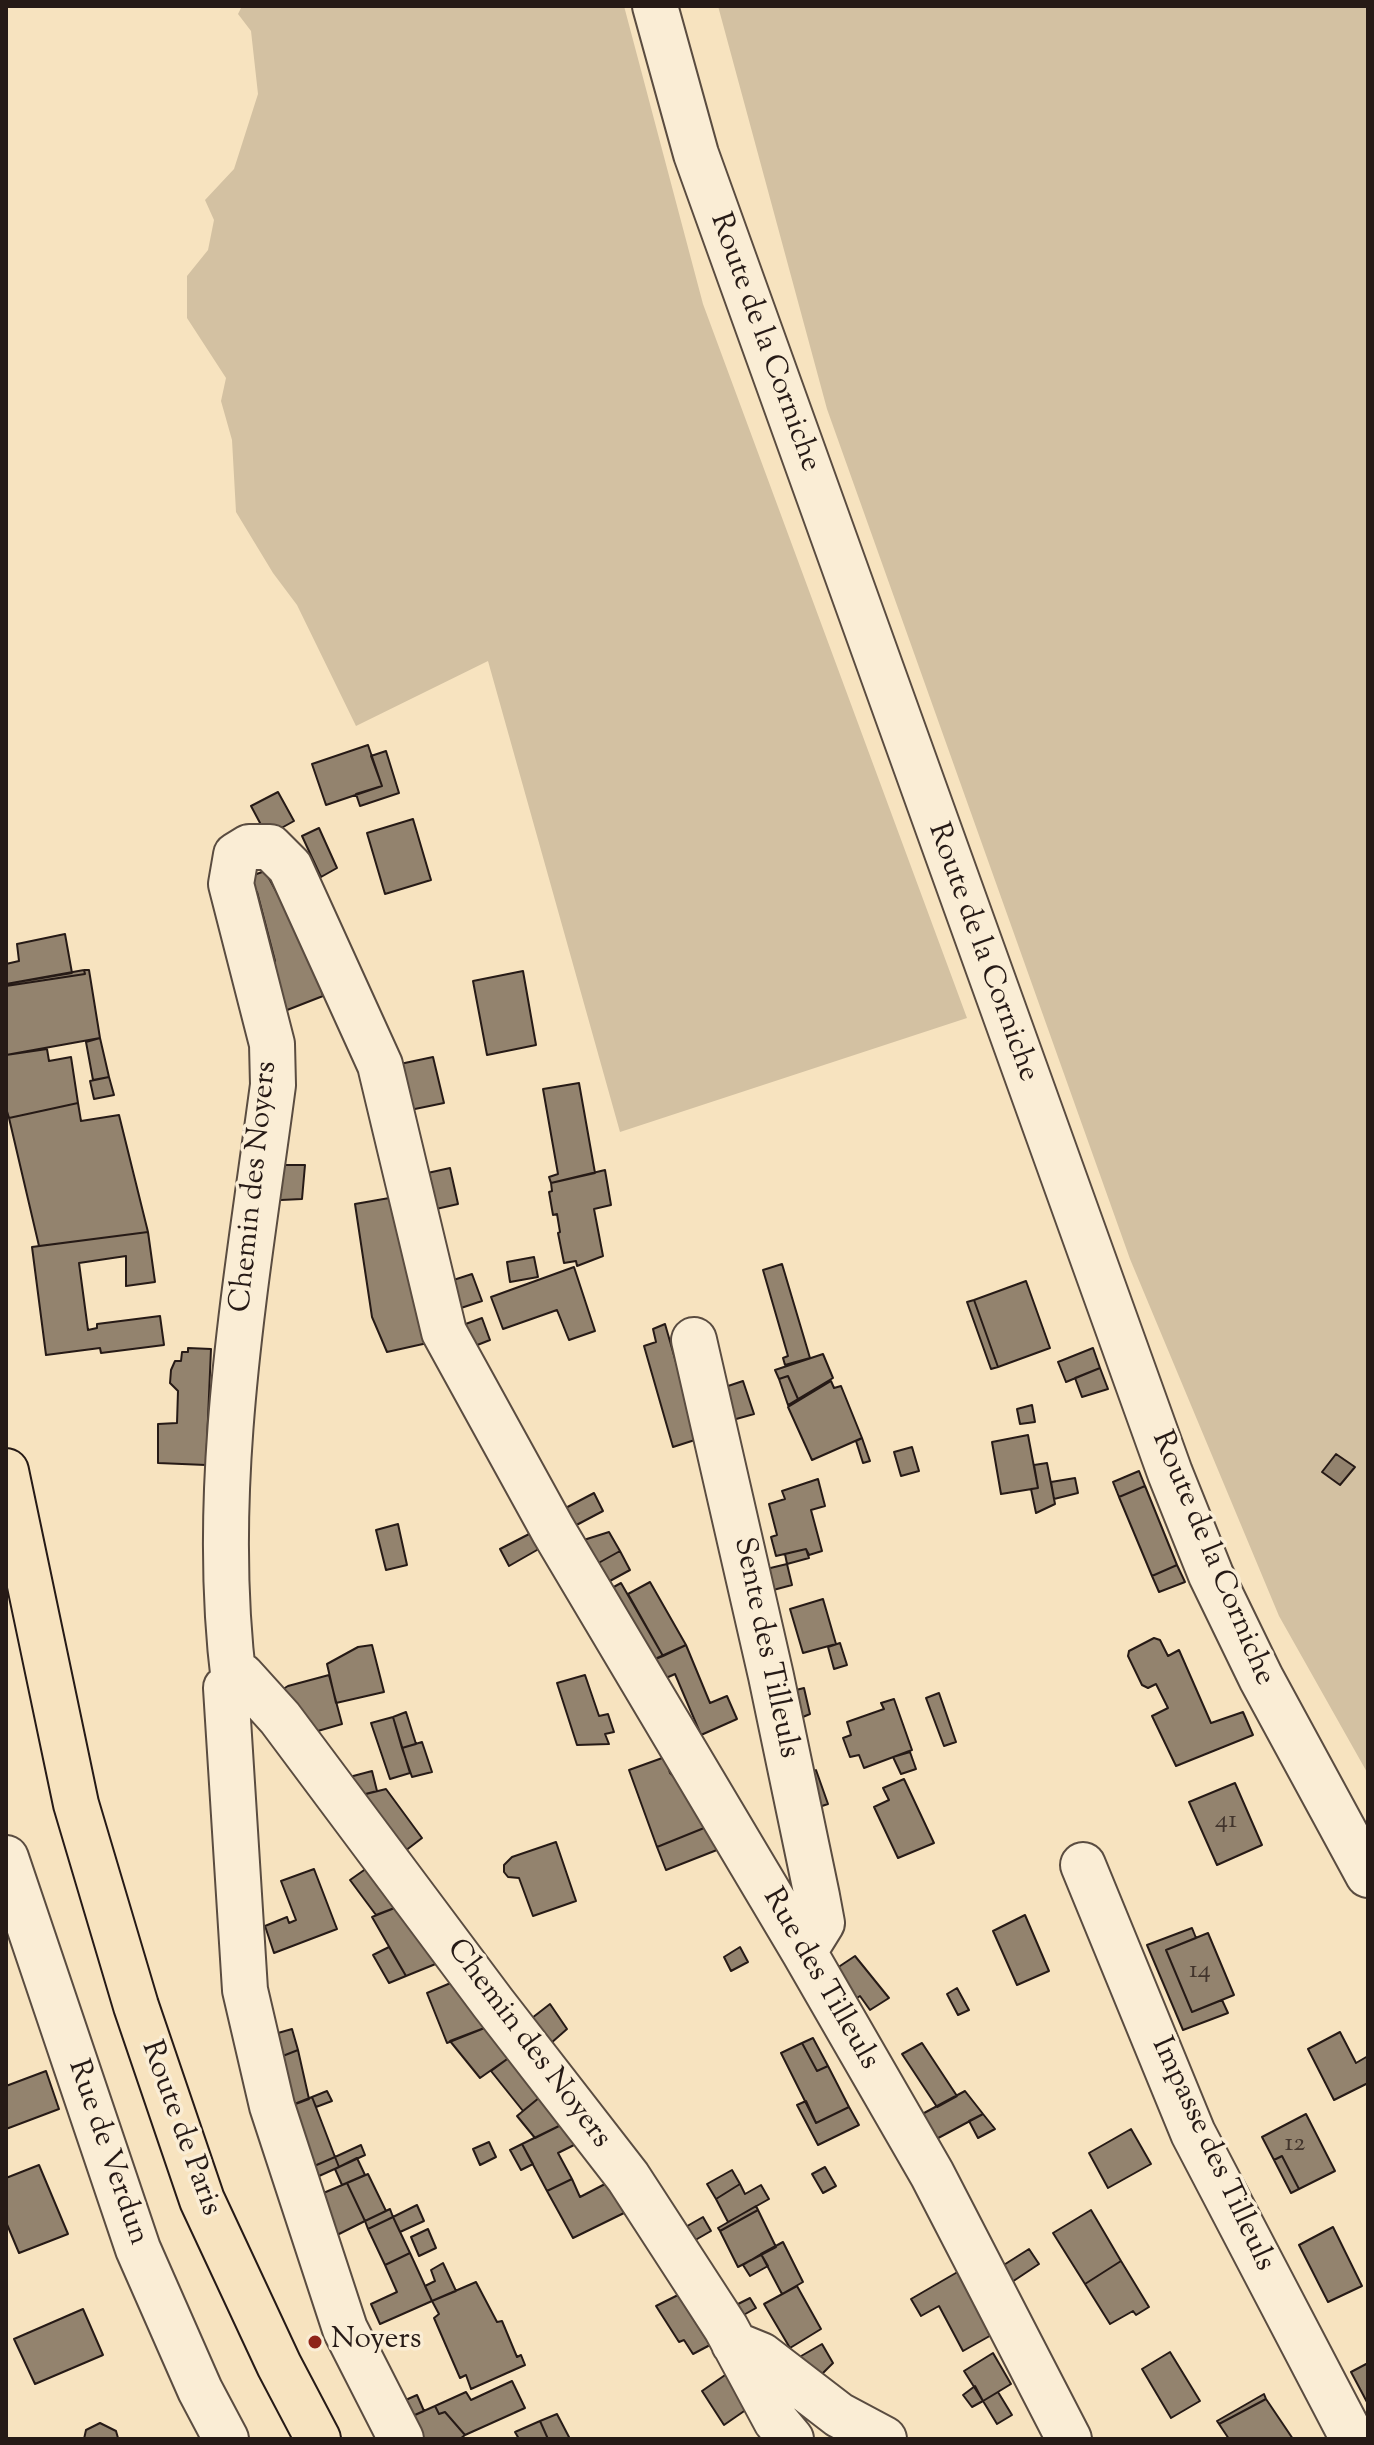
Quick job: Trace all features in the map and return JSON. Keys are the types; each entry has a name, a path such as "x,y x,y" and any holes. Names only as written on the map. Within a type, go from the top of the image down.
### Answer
{"main road":[{"name":"Route de Paris","path":"6,1471 76,1804 136,2006 202,2200 279,2365 318,2439"}],"street":[{"name":"Route de la Corniche","path":"655,6 696,154 1170,1473 1211,1575 1261,1678 1368,1875"},
{"name":"Chemin des Noyers","path":"234,1682 229,1644 226,1519 238,1353 273,1085 272,1044 231,884 236,855 249,847 270,847 290,867 380,1065 444,1332 553,1530"},
{"name":"Sente des Tilleuls","path":"694,1340 771,1676 822,1923 804,1952"},
{"name":"Rue des Tilleuls","path":"553,1530 932,2174 1069,2439"},
{"name":"Chemin des Noyers","path":"401,2439 345,2329 272,2106 245,1990 226,1688 242,1676 280,1718 493,2003 628,2177 734,2344 776,2421 791,2439"},
{"name":"Rue de Verdun","path":"6,1859 138,2249 200,2390 226,2439"},
{"name":"Impasse des Tilleuls","path":"1083,1865 1193,2133 1353,2439"},
{"path":"734,2344 761,2355 839,2415 884,2439"}],"shaded area":[{"path":"242,6 624,6 703,304 967,1018 620,1132 488,661 356,726 297,605 273,573 236,512 232,440 221,401 226,378 187,318 187,276 208,250 214,220 205,200 234,169 258,94 251,31 238,14"},
{"path":"718,6 1368,6 1368,1774 1279,1616 1130,1259 827,409"}],"building":[{"path":"368,745 382,786 326,805 312,764"},
{"path":"386,751 399,793 360,806 356,794 382,786 371,756"},
{"path":"278,792 294,821 267,836 251,806"},
{"path":"413,819 431,880 385,894 367,833"},
{"path":"319,828 337,868 321,877 302,836"},
{"path":"265,871 325,980 319,983 323,996 282,1012 268,964 275,961 257,892 240,897 237,881"},
{"path":"65,934 72,973 6,984 6,964 19,961 17,944"},
{"path":"84,970 89,970 100,1038 6,1055 6,986 85,974"},
{"path":"84,970 85,974 6,986 6,984"},
{"path":"523,971 536,1045 487,1055 473,981"},
{"path":"100,1038 109,1077 93,1080 86,1042"},
{"path":"47,1049 49,1061 71,1057 78,1103 9,1118 6,1108 6,1055"},
{"path":"433,1057 444,1103 410,1110 400,1064"},
{"path":"109,1077 114,1095 94,1099 90,1081"},
{"path":"579,1083 595,1173 551,1183 549,1177 558,1174 543,1089"},
{"path":"78,1103 81,1121 119,1115 148,1232 39,1246 9,1118"},
{"path":"264,1165 305,1165 302,1199 260,1201"},
{"path":"450,1168 458,1204 423,1212 414,1176"},
{"path":"605,1170 611,1205 594,1209 603,1256 577,1266 576,1261 564,1263 557,1214 553,1215 549,1192 552,1191 551,1183"},
{"path":"395,1197 432,1342 387,1352 372,1317 355,1204"},
{"path":"148,1232 155,1282 126,1286 126,1256 79,1263 88,1330 97,1328 97,1324 160,1316 164,1345 101,1353 100,1348 46,1355 32,1247"},
{"path":"534,1257 538,1277 510,1282 507,1262"},
{"path":"782,1264 810,1358 785,1365 783,1358 788,1356 763,1270"},
{"path":"574,1267 595,1331 569,1340 557,1310 503,1329 491,1297"},
{"path":"472,1274 482,1301 449,1312 441,1284"},
{"path":"1026,1281 1050,1348 998,1367 974,1300"},
{"path":"974,1300 998,1367 991,1369 967,1302"},
{"path":"482,1318 490,1340 462,1351 452,1329"},
{"path":"665,1324 698,1439 673,1447 644,1346 656,1342 653,1329"},
{"path":"188,1348 211,1349 206,1465 158,1463 158,1424 177,1423 178,1391 170,1383 171,1370 175,1361 181,1361 182,1352 188,1352"},
{"path":"1093,1348 1100,1368 1066,1382 1058,1362"},
{"path":"823,1354 833,1378 798,1399 788,1376 779,1379 775,1370"},
{"path":"1100,1368 1108,1389 1082,1397 1075,1378"},
{"path":"788,1376 798,1399 788,1405 779,1379"},
{"path":"743,1381 754,1414 729,1421 719,1389"},
{"path":"831,1381 834,1388 841,1386 862,1438 812,1460 788,1407"},
{"path":"1032,1405 1035,1422 1020,1424 1017,1409"},
{"path":"1028,1435 1038,1488 1001,1494 992,1442"},
{"path":"862,1438 870,1461 863,1463 856,1441"},
{"path":"912,1447 919,1471 901,1476 894,1452"},
{"path":"1336,1454 1355,1467 1340,1485 1322,1472"},
{"path":"1047,1463 1055,1504 1036,1513 1031,1489 1038,1488 1034,1465"},
{"path":"1139,1471 1145,1486 1119,1497 1113,1482"},
{"path":"1075,1478 1078,1493 1054,1499 1051,1482"},
{"path":"818,1479 825,1506 811,1510 822,1551 809,1555 806,1549 776,1556 771,1537 777,1535 769,1504 785,1499 782,1491"},
{"path":"1145,1486 1177,1565 1152,1576 1119,1497"},
{"path":"594,1493 603,1511 567,1530 558,1512"},
{"path":"398,1524 407,1565 386,1570 376,1530"},
{"path":"535,1531 544,1546 509,1566 500,1549"},
{"path":"609,1532 620,1551 586,1570 571,1544"},
{"path":"806,1549 809,1558 787,1564 785,1554"},
{"path":"620,1551 630,1570 597,1588 586,1570"},
{"path":"787,1564 792,1585 762,1593 758,1571"},
{"path":"1177,1565 1185,1582 1159,1592 1152,1576"},
{"path":"650,1582 686,1645 663,1656 628,1594"},
{"path":"621,1583 663,1656 643,1664 601,1594"},
{"path":"823,1599 836,1644 803,1653 790,1609"},
{"path":"1154,1638 1160,1640 1168,1656 1179,1650 1211,1723 1243,1712 1253,1735 1176,1766 1152,1716 1168,1708 1156,1684 1148,1688 1142,1685 1128,1656 1129,1651"},
{"path":"840,1643 847,1665 834,1669 828,1647"},
{"path":"372,1645 384,1692 336,1703 327,1664 358,1647"},
{"path":"686,1645 710,1703 727,1696 737,1719 701,1735 675,1674 655,1683 644,1664"},
{"path":"329,1675 342,1724 304,1735 275,1694 288,1686"},
{"path":"585,1675 599,1716 608,1714 614,1732 605,1734 609,1744 577,1745 557,1683"},
{"path":"804,1688 810,1714 798,1719 792,1691"},
{"path":"939,1693 956,1742 944,1746 926,1698"},
{"path":"894,1699 912,1750 864,1768 859,1755 850,1757 843,1738 851,1735 847,1722 884,1709 881,1703"},
{"path":"406,1712 416,1744 402,1748 393,1717"},
{"path":"393,1717 410,1773 390,1779 371,1723"},
{"path":"422,1742 432,1772 412,1777 402,1748"},
{"path":"910,1752 916,1769 901,1774 893,1757"},
{"path":"665,1757 670,1773 685,1788 709,1826 657,1847 629,1770"},
{"path":"816,1770 828,1804 810,1810 802,1780"},
{"path":"372,1771 377,1791 350,1798 342,1779"},
{"path":"904,1779 934,1843 898,1858 874,1807 889,1800 883,1788"},
{"path":"1235,1783 1262,1845 1217,1865 1189,1802"},
{"path":"386,1789 422,1838 396,1858 350,1798"},
{"path":"709,1826 722,1848 666,1870 657,1847"},
{"path":"556,1842 576,1901 533,1916 519,1878 508,1877 504,1865 512,1857"},
{"path":"367,1868 397,1907 376,1915 350,1880"},
{"path":"314,1869 337,1929 274,1953 265,1926 287,1917 289,1923 296,1920 281,1881"},
{"path":"397,1907 438,1963 406,1976 372,1917"},
{"path":"1025,1915 1049,1971 1017,1985 993,1931"},
{"path":"1192,1928 1196,1938 1166,1950 1192,2012 1222,2000 1228,2013 1183,2030 1147,1945"},
{"path":"1208,1933 1234,1995 1192,2012 1166,1950"},
{"path":"389,1947 406,1976 389,1983 373,1955"},
{"path":"740,1947 748,1962 731,1971 724,1957"},
{"path":"855,1956 889,1998 870,2010 860,1996 846,2005 828,1974"},
{"path":"453,1982 487,2027 447,2043 427,1993"},
{"path":"957,1988 969,2010 958,2015 947,1994"},
{"path":"550,2004 567,2029 542,2051 523,2025"},
{"path":"487,2027 510,2057 480,2078 450,2041"},
{"path":"292,2029 298,2050 270,2061 271,2035"},
{"path":"1340,2032 1356,2063 1368,2056 1368,2083 1334,2100 1308,2049"},
{"path":"813,2038 828,2066 817,2071 802,2043"},
{"path":"802,2043 817,2071 828,2066 849,2107 816,2123 781,2053"},
{"path":"922,2043 957,2096 937,2107 902,2054"},
{"path":"298,2050 309,2099 282,2109 270,2061"},
{"path":"510,2057 540,2097 523,2111 491,2071"},
{"path":"46,2071 59,2109 6,2129 6,2086"},
{"path":"327,2091 332,2101 316,2107 312,2097"},
{"path":"965,2091 983,2114 927,2144 913,2119"},
{"path":"312,2097 335,2157 305,2170 282,2109"},
{"path":"540,2097 561,2125 535,2138 517,2116"},
{"path":"806,2101 816,2123 849,2107 859,2125 818,2145 797,2105"},
{"path":"983,2114 995,2129 978,2138 969,2121"},
{"path":"1306,2114 1335,2171 1299,2189 1282,2156 1274,2160 1262,2137"},
{"path":"561,2125 576,2144 558,2153 572,2179 547,2191 522,2144"},
{"path":"1131,2129 1151,2164 1108,2188 1089,2153"},
{"path":"489,2142 496,2157 480,2165 473,2149"},
{"path":"522,2144 533,2164 521,2170 510,2150"},
{"path":"361,2145 365,2155 339,2167 335,2157"},
{"path":"1282,2156 1299,2189 1291,2193 1274,2160"},
{"path":"335,2157 339,2167 308,2181 305,2170"},
{"path":"357,2158 365,2175 342,2185 335,2169"},
{"path":"39,2165 68,2234 19,2253 6,2222 6,2178"},
{"path":"825,2167 836,2186 823,2193 812,2174"},
{"path":"732,2170 740,2184 716,2199 707,2184"},
{"path":"368,2174 386,2211 365,2221 347,2183"},
{"path":"572,2179 580,2197 605,2184 626,2212 573,2238 547,2191"},
{"path":"347,2183 365,2221 329,2239 314,2197"},
{"path":"740,2184 745,2194 761,2185 769,2199 728,2222 716,2199"},
{"path":"417,2205 424,2221 400,2232 393,2217"},
{"path":"756,2206 758,2210 720,2231 718,2228"},
{"path":"390,2209 393,2217 368,2229 365,2221"},
{"path":"758,2210 776,2247 738,2267 720,2231"},
{"path":"1091,2210 1121,2261 1085,2284 1053,2233"},
{"path":"393,2217 410,2253 385,2265 368,2229"},
{"path":"703,2217 711,2231 685,2246 675,2233"},
{"path":"1333,2227 1362,2286 1328,2302 1299,2245"},
{"path":"428,2229 436,2248 419,2256 411,2237"},
{"path":"783,2242 803,2282 782,2294 761,2254"},
{"path":"1029,2249 1039,2264 1009,2284 999,2268"},
{"path":"410,2253 432,2301 380,2324 371,2304 397,2292 385,2265"},
{"path":"761,2254 768,2266 750,2276 743,2265"},
{"path":"1121,2261 1149,2307 1136,2315 1133,2311 1110,2324 1085,2284"},
{"path":"443,2263 456,2291 432,2301 425,2286 435,2281 431,2270"},
{"path":"961,2270 995,2333 963,2351 939,2306 921,2316 911,2299"},
{"path":"476,2282 497,2322 502,2321 517,2357 521,2355 525,2365 471,2389 466,2375 460,2378 434,2318 439,2314 432,2301"},
{"path":"797,2286 821,2329 790,2348 764,2304"},
{"path":"678,2295 710,2345 693,2354 684,2340 679,2342 656,2306"},
{"path":"750,2298 756,2308 740,2317 732,2307"},
{"path":"83,2309 103,2355 35,2384 14,2339"},
{"path":"822,2344 833,2363 815,2381 789,2363"},
{"path":"1170,2352 1200,2401 1171,2418 1142,2369"},
{"path":"993,2353 1011,2384 983,2401 964,2371"},
{"path":"1368,2363 1368,2404 1351,2372"},
{"path":"728,2373 750,2407 724,2425 702,2391"},
{"path":"512,2381 525,2408 465,2435 445,2412 439,2414 435,2406 466,2392 471,2400"},
{"path":"975,2386 983,2401 972,2407 963,2395"},
{"path":"998,2392 1012,2415 997,2424 983,2401"},
{"path":"1264,2394 1266,2399 1219,2424 1217,2421"},
{"path":"417,2395 424,2411 399,2422 392,2406"},
{"path":"1266,2399 1293,2439 1229,2439 1219,2424"},
{"path":"435,2406 439,2414 445,2412 465,2435 460,2439 412,2439 399,2422"},
{"path":"557,2414 570,2439 548,2439 540,2421"},
{"path":"540,2421 548,2439 519,2439 515,2432"},
{"path":"100,2423 116,2431 118,2438 84,2439 86,2430"}],"place":[{"name":"Noyers","path":"315,2342"}]}
